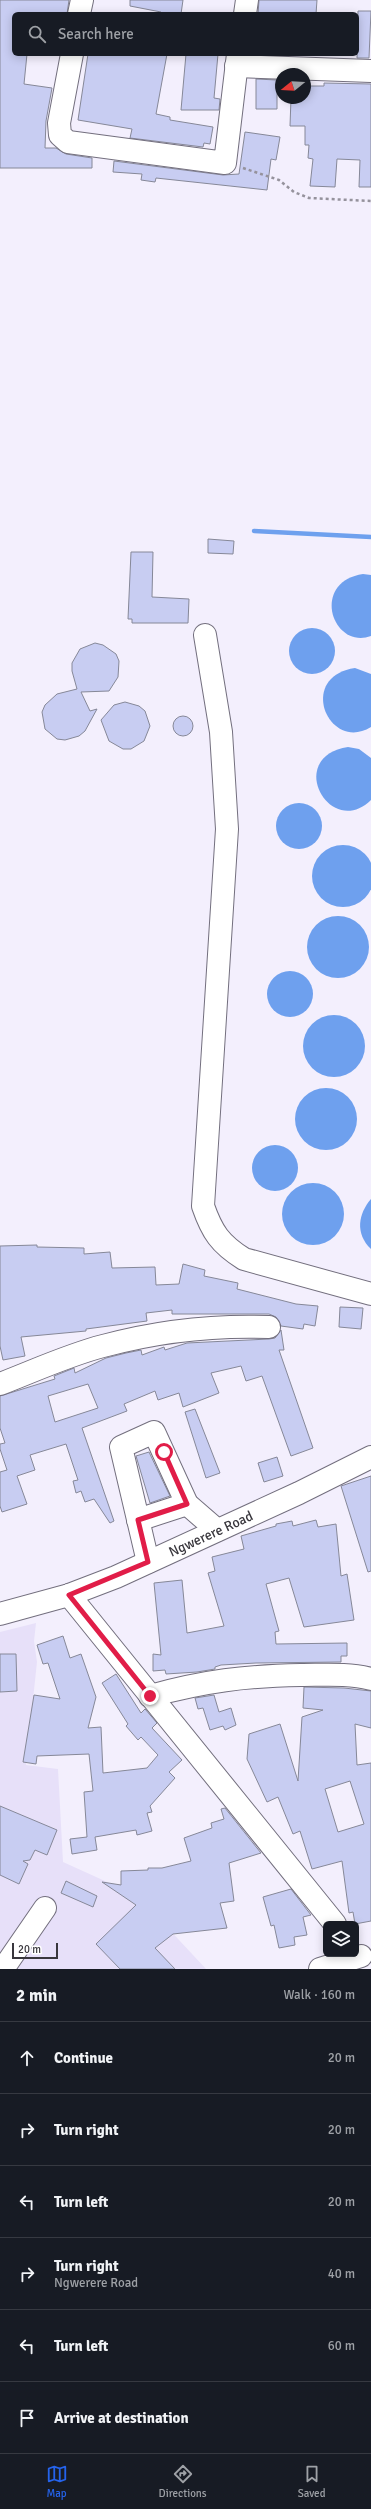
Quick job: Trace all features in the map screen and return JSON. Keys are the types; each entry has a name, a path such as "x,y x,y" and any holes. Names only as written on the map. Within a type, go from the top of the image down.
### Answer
{"street":[{"path":"79,12 82,0"},
{"path":"245,12 247,0"},
{"path":"72,56 59,123 60,135 68,142 225,163 237,60 371,70"},
{"path":"205,635 221,732 227,828 203,1206 210,1227 222,1242 244,1259 371,1294"},
{"path":"0,1384 102,1346 168,1331 205,1326 269,1327"},
{"path":"148,1562 121,1447 154,1432 187,1504 217,1530"},
{"name":"Ngwerere Road","path":"0,1614 69,1595 148,1562 299,1493 371,1457"},
{"path":"138,1520 187,1504"},
{"path":"69,1595 333,1921"},
{"path":"150,1696 196,1684 245,1677 336,1675 371,1680"},
{"path":"3,1969 46,1908"},
{"path":"320,1969 363,1954"}],"path":[{"path":"225,163 256,171 279,180 294,192 309,198 371,201"}],"shaded area":[{"path":"36,1623 34,1641 37,1662 26,1765 58,1769 63,1862 138,1896 206,1969 0,1969 0,1632"}],"water":[{"path":"363,574 371,575 371,636 357,638 346,633 337,625 332,613 332,601 336,589 347,580"},
{"path":"307,628 317,628 325,632 331,638 335,646 335,656 331,664 325,670 317,674 307,674 299,670 293,664 289,656 289,646 293,638 299,632"},
{"path":"355,668 371,674 371,727 356,732 342,730 332,722 325,711 323,697 327,685 337,674"},
{"path":"348,747 359,749 371,758 371,800 356,810 341,810 329,803 320,792 316,779 319,765 329,754"},
{"path":"294,803 304,803 312,807 318,813 322,821 322,831 318,839 312,845 304,849 294,849 286,845 280,839 276,831 276,821 280,813 286,807"},
{"path":"343,845 355,847 369,859 372,864 372,888 365,898 355,905 343,907 331,905 321,898 314,888 312,876 314,864 321,854 331,847"},
{"path":"332,916 344,916 360,925 367,935 369,947 367,959 360,969 344,978 332,978 321,973 312,964 307,953 307,941 312,930 321,921"},
{"path":"285,971 295,971 303,975 309,981 313,989 313,999 309,1007 303,1013 295,1017 285,1017 277,1013 271,1007 267,999 267,989 271,981 277,975"},
{"path":"328,1015 340,1015 356,1024 363,1034 365,1046 363,1058 356,1068 340,1077 328,1077 317,1072 308,1063 303,1052 303,1040 308,1029 317,1020"},
{"path":"320,1088 332,1088 348,1097 355,1107 357,1119 355,1131 348,1141 332,1150 320,1150 309,1145 300,1136 295,1125 295,1113 300,1102 309,1093"},
{"path":"270,1145 280,1145 288,1149 294,1155 298,1163 298,1173 294,1181 288,1187 280,1191 270,1191 262,1187 256,1181 252,1173 252,1163 256,1155 262,1149"},
{"path":"307,1183 319,1183 335,1192 342,1202 344,1214 342,1226 335,1236 319,1245 307,1245 296,1240 287,1231 282,1220 282,1208 287,1197 296,1188"},
{"path":"371,1199 371,1249 362,1237 360,1224 363,1211"}],"building":[{"path":"0,0 69,0 67,12 12,12 12,56 27,56 24,84 52,88 46,121 45,148 56,148 66,154 92,158 92,168 0,168"},
{"path":"130,0 183,0 181,12 161,12 130,6"},
{"path":"259,0 317,0 316,12 258,12"},
{"path":"371,11 369,58 357,58 357,56 359,56 358,12"},
{"path":"88,56 167,56 156,114 170,117 170,120 213,127 210,144 204,143 203,147 130,138 132,129 78,120"},
{"path":"186,56 218,56 214,98 220,99 219,110 181,110"},
{"path":"256,79 275,80 275,104 277,104 277,109 256,109"},
{"path":"324,83 371,84 371,187 359,187 360,160 337,159 335,187 310,186 313,159 308,158 309,145 305,145 305,126 290,126 291,104 311,104 311,86 324,86"},
{"path":"245,132 280,137 276,160 271,159 267,190 156,178 155,182 141,180 142,174 113,172 114,161 223,175 239,174"},
{"path":"208,539 234,541 233,554 208,553"},
{"path":"131,552 153,552 152,597 189,599 188,623 132,623 132,619 128,619"},
{"path":"95,643 103,645 116,654 119,661 118,677 109,691 81,692 90,711 97,709 85,731 79,736 65,740 57,739 45,729 42,712 45,705 57,694 77,689 72,671 72,663 80,649"},
{"path":"125,702 139,706 145,711 150,726 144,741 131,749 123,749 109,741 101,720 114,705"},
{"path":"179,716 187,716 193,722 193,730 187,736 179,736 173,730 173,722"},
{"path":"37,1245 37,1247 84,1248 84,1254 110,1252 112,1268 155,1267 156,1285 179,1284 183,1264 205,1270 204,1276 238,1283 237,1289 296,1304 318,1306 315,1326 304,1324 303,1329 281,1326 276,1317 269,1314 172,1314 172,1310 146,1313 147,1321 86,1329 86,1331 21,1337 25,1356 3,1360 0,1346 0,1246"},
{"path":"340,1307 363,1308 361,1329 339,1327"},
{"path":"281,1330 284,1350 279,1350 313,1448 291,1456 262,1376 246,1381 241,1366 211,1373 219,1393 183,1407 179,1393 158,1400 155,1391 124,1404 127,1411 82,1428 114,1521 110,1523 94,1499 85,1502 81,1491 76,1493 73,1481 78,1480 66,1444 30,1455 35,1470 17,1476 27,1504 2,1512 0,1506 0,1472 7,1470 0,1449 0,1444 5,1443 0,1428 0,1396 55,1379 54,1376 74,1368 75,1373 106,1358 126,1353 141,1350 142,1355 164,1347 165,1350 187,1343 275,1338","holes":["88,1384 98,1408 55,1422 48,1396"]},
{"path":"195,1409 220,1473 206,1478 185,1412"},
{"path":"149,1452 170,1496 150,1503 136,1456"},
{"path":"277,1457 283,1476 264,1482 258,1463"},
{"path":"371,1476 371,1571 368,1572 341,1486"},
{"path":"316,1520 318,1527 336,1524 341,1576 347,1574 354,1620 304,1627 289,1578 266,1584 279,1631 275,1632 276,1644 347,1643 347,1656 341,1656 341,1662 221,1665 215,1667 215,1669 197,1672 166,1674 165,1670 153,1671 153,1654 161,1655 154,1583 182,1580 187,1633 224,1626 208,1573 215,1571 212,1557 244,1549 241,1536 276,1526 276,1524 292,1521 293,1526"},
{"path":"63,1636 70,1658 81,1654 96,1697 88,1728 101,1727 103,1773 147,1768 158,1755 141,1737 138,1740 126,1726 128,1724 102,1683 116,1674 141,1713 145,1709 157,1723 152,1728 182,1760 169,1772 175,1778 150,1806 152,1812 147,1813 152,1831 137,1835 136,1830 95,1837 97,1850 72,1854 70,1839 87,1837 84,1792 93,1791 89,1754 37,1756 36,1764 23,1762 34,1695 60,1699 48,1663 43,1664 37,1645"},
{"path":"0,1654 16,1654 17,1691 0,1692"},
{"path":"304,1687 344,1688 371,1691 371,1728 355,1724 357,1765 371,1763 371,1921 359,1923 359,1921 354,1921 353,1912 349,1913 342,1861 312,1869 300,1831 293,1834 278,1797 267,1802 247,1759 249,1734 280,1724 298,1781 302,1717 323,1710 303,1708","holes":["350,1781 364,1824 338,1832 325,1789"]},
{"path":"214,1695 219,1712 231,1708 236,1725 225,1730 223,1726 210,1730 203,1708 198,1709 195,1698"},
{"path":"0,1806 57,1830 47,1855 35,1850 30,1860 23,1861 28,1864 19,1884 0,1875"},
{"path":"225,1808 261,1853 229,1863 234,1901 220,1903 227,1928 173,1934 155,1948 175,1969 120,1969 96,1944 136,1905 102,1882 121,1885 121,1871 162,1868 191,1861 184,1838 212,1828 211,1823 224,1819 221,1809"},
{"path":"66,1881 97,1896 93,1907 61,1893"},
{"path":"291,1889 311,1915 303,1917 307,1935 294,1937 295,1945 279,1948 274,1925 271,1926 263,1897"}],"waterway":[{"path":"254,531 371,537"}],"route":[{"path":"150,1696 69,1595 116,1577 148,1562 138,1520 187,1504 164,1452"}]}
